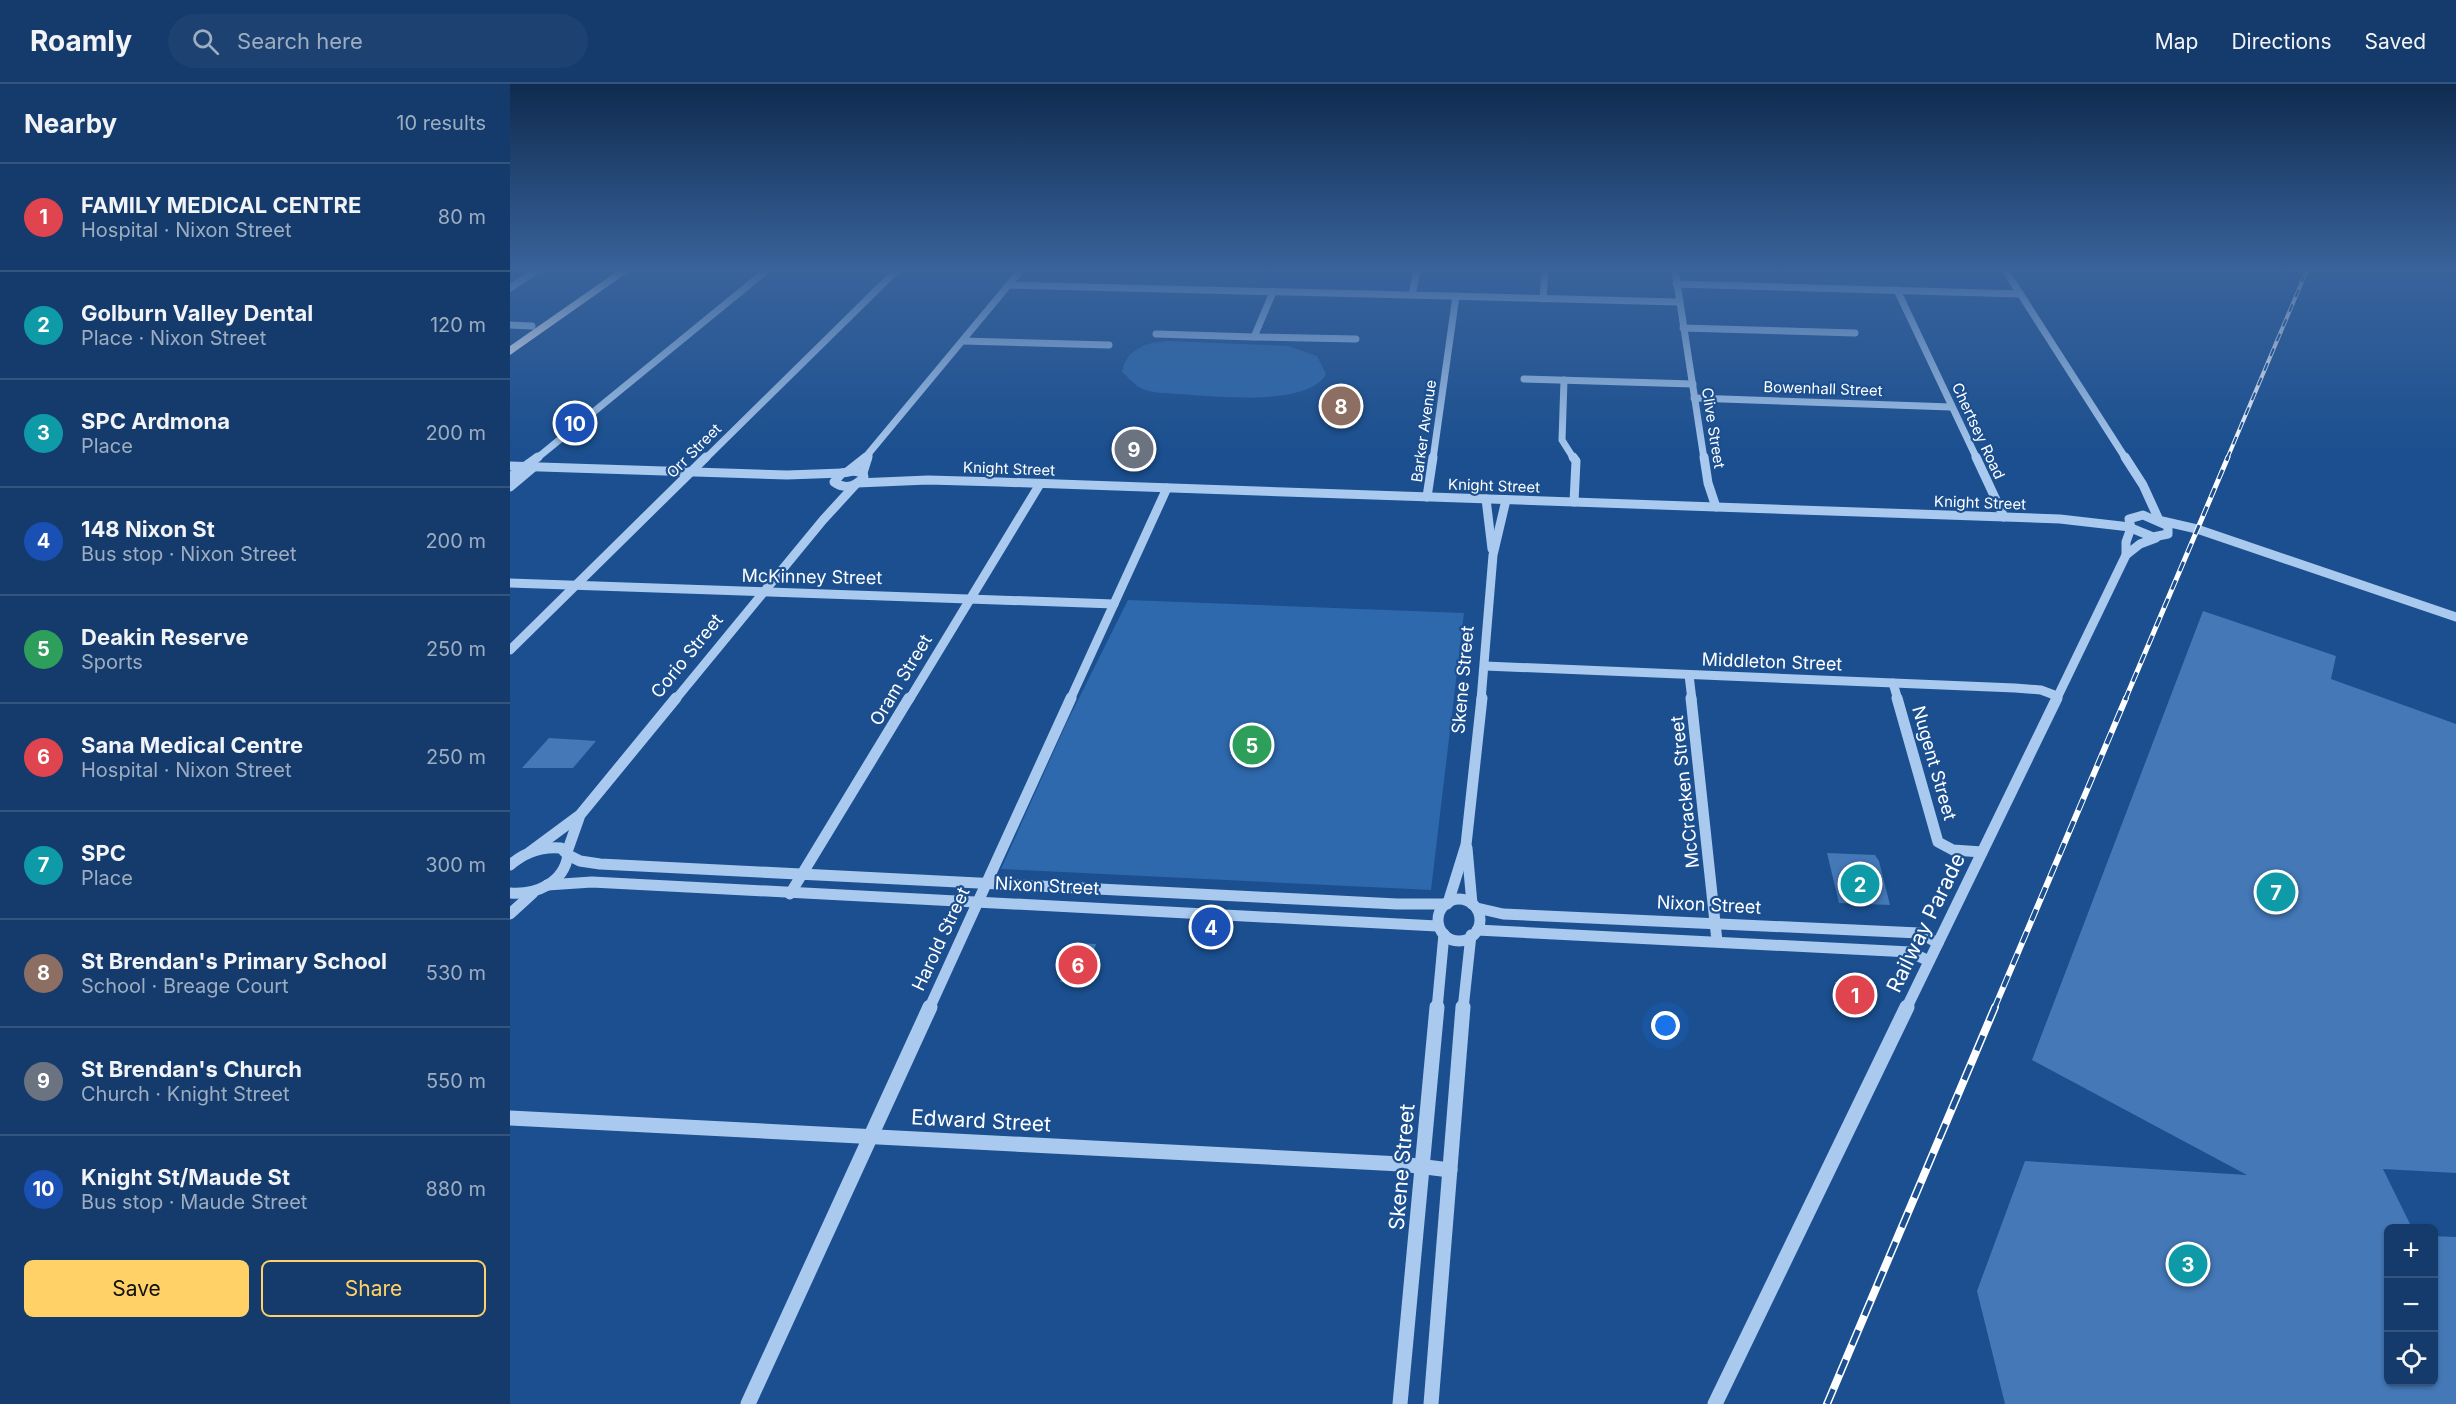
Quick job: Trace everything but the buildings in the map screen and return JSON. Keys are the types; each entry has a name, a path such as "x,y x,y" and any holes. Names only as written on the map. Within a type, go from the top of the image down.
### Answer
{"highway":[{"path":"510,342 529,332"},
{"path":"510,351 533,332"}],"street":[{"path":"510,477 551,448 692,332"},
{"name":"Orr Street","path":"510,650 834,332"},
{"path":"787,476 836,484 845,473 870,454 971,332"},
{"path":"1254,337 1256,332"},
{"name":"Barker Avenue","path":"1427,497 1451,332"},
{"name":"Clive Street","path":"1684,332 1712,507"},
{"path":"1807,332 1855,333"},
{"name":"Chertsey Road","path":"1916,332 2004,517"},
{"path":"2044,332 2143,485 2160,520 2168,526 2166,534"},
{"path":"1156,334 1356,339"},
{"path":"976,339 1109,345 972,344 963,341 976,339"},
{"path":"1524,379 1693,384"},
{"path":"1564,380 1562,440 1576,461 1574,502"},
{"name":"Bowenhall Street","path":"1694,398 1951,407"},
{"path":"510,487 534,467 551,448"},
{"path":"863,474 870,454"},
{"path":"510,466 787,476 845,473"},
{"name":"Knight Street","path":"845,473 928,480 2060,519 2148,516 2198,529 2225,539"},
{"name":"Corio Street","path":"510,865 520,855 580,815 863,474"},
{"name":"Knight Street","path":"836,484 928,480"},
{"name":"Corio Street","path":"823,520 836,484"},
{"name":"Oram Street","path":"790,894 1040,484"},
{"name":"Railway Parade","path":"1715,1404 2126,555 2126,542 2131,528 2128,522 2145,501 2143,485"},
{"name":"Harold Street","path":"748,1404 1167,488"},
{"name":"Skene Street","path":"1486,499 1493,555"},
{"name":"Skene Street","path":"1447,903 1466,844 1485,666 1493,555 1506,500"},
{"name":"Knight Street","path":"2060,519 2131,528 2147,536 2166,534"},
{"path":"2126,555 2140,544 2166,534 2184,531 2225,539 2416,601 2456,611"},
{"name":"McKinney Street","path":"510,583 1114,604"},
{"path":"2416,601 2456,617"},
{"name":"Middleton Street","path":"1485,666 2028,689 2058,696"},
{"name":"McCracken Street","path":"1689,675 1717,941"},
{"name":"Nugent Street","path":"1893,683 1938,842 1947,850 1982,852"},
{"name":"Corio Street","path":"544,887 564,870 580,815"},
{"name":"Skene Street","path":"1466,844 1475,906"},
{"name":"Nixon Street","path":"520,855 552,847 568,853 576,860 589,863 1397,904 1447,903"},
{"name":"Nixon Street","path":"510,893 528,893 544,887 592,882 790,894 978,900 1441,930"},
{"path":"510,915 525,899 544,887"},
{"path":"1431,1404 1467,958 1474,933 1482,919 1475,906 1460,901 1447,903 1437,914 1441,930 1455,939 1474,933"},
{"name":"Nixon Street","path":"1475,906 1503,914 1918,933 1938,943"},
{"name":"Skene Street","path":"1400,1404 1424,1167 1441,930"},
{"name":"Nixon Street","path":"1474,933 1717,941 1910,952 1929,961"},
{"name":"Edward Street","path":"510,1118 871,1136 1450,1170"}],"shaded area":[{"path":"1168,341 1288,346 1317,356 1326,374 1315,385 1297,392 1275,396 1224,397 1153,392 1138,387 1122,372 1124,364 1133,352 1145,345"},
{"path":"1128,600 1464,613 1431,890 1001,869 1067,722"}],"railway":[{"path":"2227,459 2281,332"},
{"path":"2125,700 2228,457"},
{"path":"1994,1009 2126,698"},
{"path":"1827,1404 1995,1007"}],"place":[{"name":"St Brendan's Primary School","path":"1341,406"},
{"name":"Knight St/Maude St","path":"575,423"},
{"name":"St Brendan's Church","path":"1134,449"},
{"name":"Deakin Reserve","path":"1252,745"},
{"name":"Golburn Valley Dental","path":"1860,884"},
{"name":"SPC","path":"2276,892"},
{"name":"148 Nixon St","path":"1211,927"},
{"name":"Sana Medical Centre","path":"1078,965"},
{"name":"FAMILY MEDICAL CENTRE","path":"1855,995"},
{"name":"SPC Ardmona","path":"2188,1264"}]}
